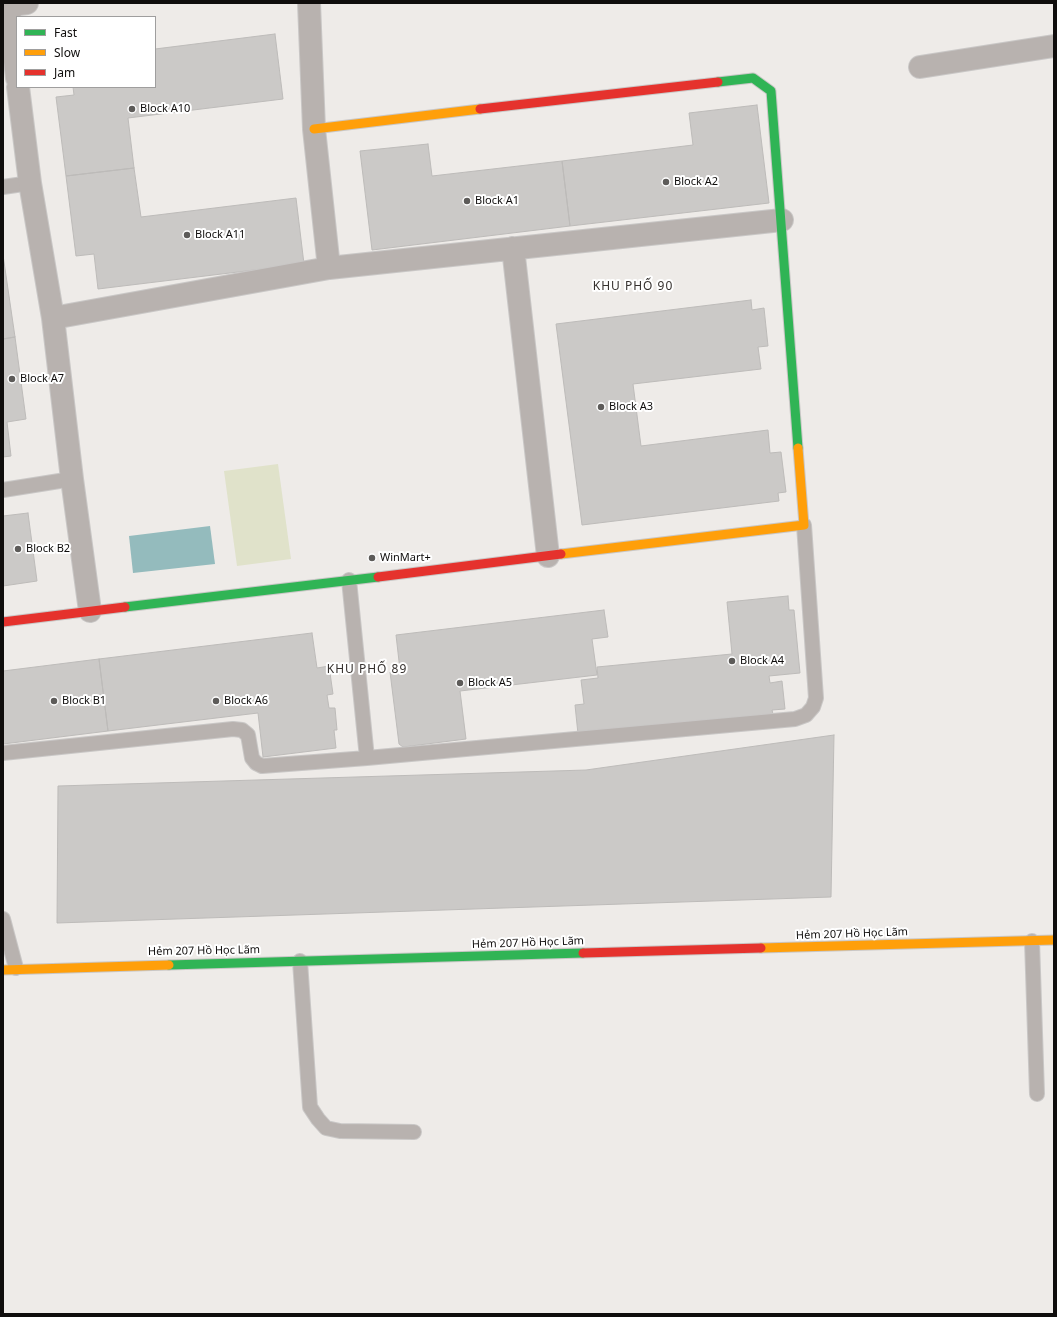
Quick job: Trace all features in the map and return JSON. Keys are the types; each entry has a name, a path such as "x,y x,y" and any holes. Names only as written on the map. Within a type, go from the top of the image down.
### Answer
{"street":[{"path":"309,3 314,129 329,268"},
{"path":"12,4 16,63"},
{"path":"920,67 1054,46"},
{"path":"3,622 804,525 771,91 753,78 510,104 314,129"},
{"path":"18,88 30,183 53,318 72,479 90,611"},
{"path":"53,318 329,268 782,220"},
{"path":"513,248 548,556"},
{"name":"Hẻm 207 Hồ Học Lãm","path":"9,969 1054,940"}],"lane":[{"path":"3,186 30,183"},
{"path":"3,490 72,479"},
{"path":"3,753 232,729 242,730 248,735 252,758 256,763 262,766 367,758 795,719 806,715 816,698 804,525"},
{"path":"349,580 367,758"},
{"path":"3,919 9,969"},
{"path":"1032,941 1037,1094"},
{"path":"300,961 310,1107 326,1128 340,1131 414,1132"}],"green space":[{"path":"278,464 291,559 237,566 224,471"}],"water":[{"path":"210,526 215,564 133,573 129,536"}],"building":[{"name":"Block A10","path":"275,34 283,99 128,118 134,168 66,176 56,97 74,95 73,88 156,88 156,49"},
{"name":"Block A2","path":"757,105 769,203 570,226 562,161 693,145 689,113"},
{"name":"Block A1","path":"428,144 432,176 562,161 570,226 372,250 360,151"},
{"name":"Block A11","path":"134,168 141,217 296,198 304,264 98,289 94,254 76,256 66,176"},
{"path":"3,255 15,337 3,339"},
{"name":"Block A3","path":"751,300 752,310 764,308 768,346 758,347 761,369 633,384 641,446 768,430 770,453 781,452 786,492 778,493 779,501 582,525 556,324"},
{"name":"Block A7","path":"15,337 26,419 7,422 11,456 3,457 3,339"},
{"name":"Block B2","path":"28,513 37,581 3,586 3,516"},
{"name":"Block A4","path":"788,596 789,610 794,610 800,673 769,676 770,683 782,681 785,709 772,710 773,714 578,734 575,705 584,704 581,680 598,678 597,667 732,654 727,602"},
{"name":"Block A5","path":"604,610 608,637 592,639 597,675 460,691 466,739 403,747 399,744 390,672 400,670 396,635"},
{"name":"Block A6","path":"312,633 317,668 329,666 333,694 327,695 329,708 335,708 337,730 334,730 336,748 263,757 258,713 108,731 99,659"},
{"name":"Block B1","path":"99,659 108,731 3,744 3,671"},
{"path":"834,735 831,897 57,923 58,786 586,770"}],"traffic: fast":[{"path":"718,82 753,78 771,91 798,448"},
{"path":"125,607 378,577"},
{"path":"169,965 583,953"}],"traffic: slow":[{"path":"314,129 480,109"},
{"path":"561,554 804,525 798,448"},
{"path":"761,948 1054,940"},
{"path":"3,970 169,965"}],"traffic: jam":[{"path":"480,109 718,82"},
{"path":"378,577 561,554"},
{"path":"3,622 125,607"},
{"path":"583,953 761,948"}],"place":[{"name":"Block A10","path":"132,109"},
{"name":"Block A2","path":"666,182"},
{"name":"Block A1","path":"467,201"},
{"name":"Block A11","path":"187,235"},
{"name":"Block A7","path":"12,379"},
{"name":"Block A3","path":"601,407"},
{"name":"Block B2","path":"18,549"},
{"name":"WinMart+","path":"372,558"},
{"name":"Block A4","path":"732,661"},
{"name":"Block A5","path":"460,683"},
{"name":"Block B1","path":"54,701"},
{"name":"Block A6","path":"216,701"}],"district":[{"name":"KHU PHỐ 90","path":"633,287"},
{"name":"KHU PHỐ 89","path":"367,670"}]}
